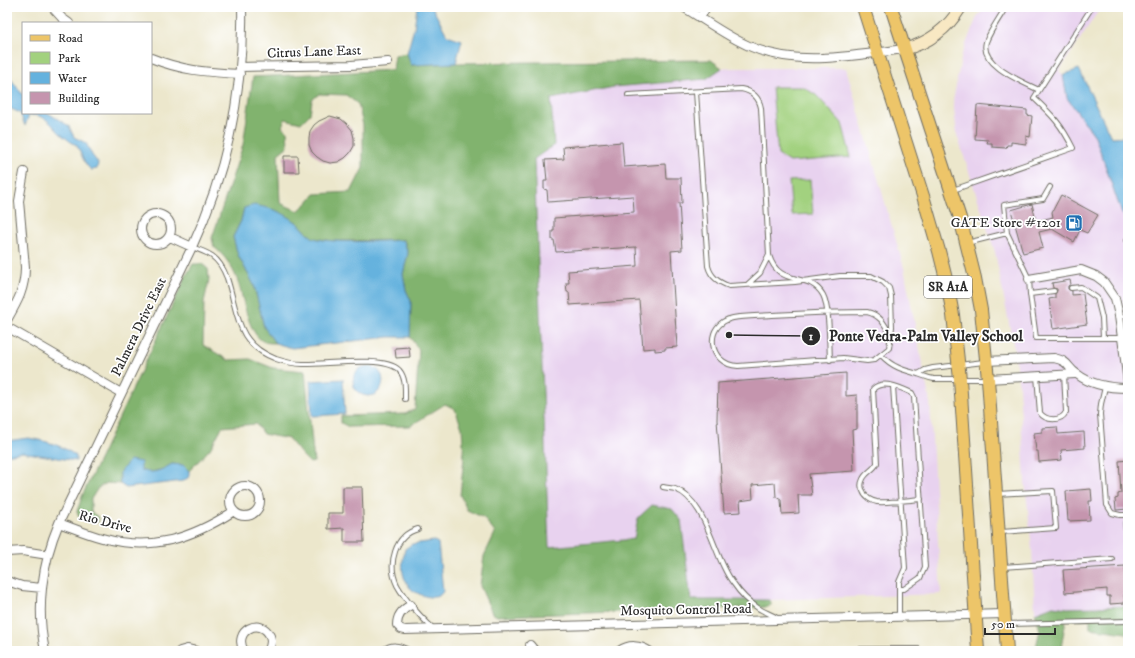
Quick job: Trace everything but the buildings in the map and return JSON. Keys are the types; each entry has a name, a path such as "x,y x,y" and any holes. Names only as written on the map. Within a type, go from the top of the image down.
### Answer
{"main road":[{"name":"SR A1A","path":"863,7 940,251 953,315 960,379 978,651"},
{"name":"SR A1A","path":"891,7 967,244 981,310 988,378 1007,651"}],"street":[{"path":"52,7 68,22"},
{"name":"Palmera Drive East","path":"45,651 42,627 42,588 48,555 59,523 192,247 210,206 219,179 230,137 240,70 242,7"},
{"path":"684,7 748,46 786,57 835,57 904,49 928,40 937,34 946,27 962,7"},
{"path":"700,18 706,7"},
{"name":"Citrus Lane East","path":"152,58 178,68 199,72 388,62"},
{"path":"7,320 20,297 25,277 19,201 24,172"},
{"path":"170,237 192,247"},
{"path":"1029,279 1081,270 1096,276 1104,282 1115,298 1125,337 1128,382"},
{"path":"7,327 121,393"},
{"path":"986,361 1054,358 1065,362 1075,374 1095,384 1106,387 1128,388"},
{"path":"988,378 1075,374"},
{"name":"Rio Drive","path":"59,523 114,541 132,544 152,544 166,542 191,534 215,523 234,511"},
{"path":"7,552 23,551 48,555"},
{"path":"7,581 22,586 42,588"},
{"name":"Mosquito Control Road","path":"412,605 400,614 397,620 397,625 405,630 976,614 1005,619"},
{"path":"244,651 241,645 242,635 249,628 258,627 264,629 269,634 271,641 268,651"},
{"path":"619,651 628,646 637,646 649,651"},
{"path":"384,651 394,647 406,651"},
{"path":"180,651 196,651"},
{"path":"859,651 918,651"}],"lane":[{"path":"1006,7 986,41 987,55 991,62 1006,73 1039,90"},
{"path":"951,191 1073,148 1064,129 1034,98 1092,7"},
{"path":"628,95 745,90 753,94 760,104 769,255 773,266 782,274 790,278 805,280 819,290 823,296 827,312 830,360"},
{"path":"696,92 708,266 714,278 729,286 840,276 871,276 880,279 889,288 891,296 892,327 889,348 874,360 867,361 843,358 732,366 726,364 717,356 712,344 714,333 725,321 732,318 827,312 867,312 873,314 883,322 890,334"},
{"path":"1050,187 1043,199 1004,205 1007,233 1029,279 1036,338 1125,337"},
{"path":"967,244 1007,233"},
{"path":"1127,240 1128,248"},
{"path":"192,247 213,256 220,264 229,284 239,323 244,335 251,344 276,359 291,363 382,362 392,365 399,370 403,377 405,399"},
{"path":"748,285 760,273 769,255"},
{"path":"1071,288 1081,287 1097,298 1102,318 1103,338"},
{"path":"1030,294 1054,291"},
{"path":"881,355 894,366 934,380 988,378"},
{"path":"918,374 933,368 986,361"},
{"path":"1037,375 1040,413 1044,418 1052,420 1061,418 1066,412 1064,374"},
{"path":"899,590 920,578 925,567 914,397 912,393 893,386 884,384 876,386 873,388 877,463 875,467 863,478 863,491 868,498 877,502 920,499"},
{"path":"893,386 904,568 899,582 899,617"},
{"path":"1106,387 1100,414 1107,505 1112,513 1128,515"},
{"path":"663,487 675,489 682,493 700,512 733,584 758,608 780,620"},
{"path":"996,494 1053,491 1056,521 1056,528 999,532"},
{"path":"418,529 411,531 397,545 393,564 394,571 398,586 425,621 435,629"},
{"path":"1001,567 1112,559"},
{"path":"1005,619 1128,621"}],"shaded area":[{"path":"986,7 1101,7 1059,71 1063,75 1067,98 1095,136 1122,214 1128,218 1128,522 1124,524 1128,571 1128,606 1067,608 1053,606 1035,613 1032,550 1025,481 1019,387 1014,349 995,252 957,135 953,101 962,54 977,17"},
{"path":"722,68 846,68 904,268 930,403 941,594 769,600 691,600 681,520 638,518 634,539 549,548 534,159 554,145 551,99 614,87 706,79"}],"green space":[{"path":"407,53 411,65 456,63 711,60 722,68 706,79 614,87 551,99 554,145 534,159 549,547 634,539 638,518 652,505 672,509 681,520 691,600 769,600 772,604 768,607 497,616 492,613 480,586 484,556 495,533 484,518 467,510 460,495 464,458 462,428 455,409 445,404 410,426 349,427 341,423 341,416 405,414 415,409 419,350 410,337 411,301 406,290 403,274 408,253 404,240 335,241 312,238 297,222 244,208 241,221 233,237 238,255 254,285 264,327 275,343 265,342 254,332 250,324 235,274 227,261 214,247 212,238 243,145 253,77 393,70 395,55","holes":["319,94 346,95 358,104 363,125 363,168 351,192 315,194 298,211 280,203 278,154 288,146 287,131 282,127 285,119 301,123 310,114 312,100"]},
{"path":"772,87 803,87 816,95 842,123 851,157 789,162 778,155"},
{"path":"810,180 813,214 792,215 789,181"},
{"path":"193,264 202,264 208,269 209,280 204,302 203,345 228,360 250,359 273,368 305,371 314,462 310,463 289,439 263,434 256,424 222,427 210,449 189,471 183,465 172,464 163,469 148,473 141,470 120,472 120,484 107,483 98,488 91,499 91,512 99,518 98,522 92,523 79,517 77,511 83,494"},
{"path":"1128,522 1128,571 1124,524"},
{"path":"1053,606 1067,608 1128,606 1128,636 1126,633 1090,628 1090,619 1066,619 1061,648 1062,651 1035,651 1040,630 1035,613"}],"water":[{"path":"417,7 432,7 447,35 462,40 456,63 411,65 407,53 414,28"},
{"path":"1079,69 1111,137 1128,136 1128,218 1122,214 1095,136 1067,98 1063,75"},
{"path":"7,74 22,94 22,114 50,114 69,126 74,137 86,143 98,163 97,169 91,170 77,146 62,135 47,120 42,117 29,115 25,126 20,113 7,107"},
{"path":"254,205 271,209 286,215 312,237 319,239 356,242 403,240 408,253 403,274 406,290 411,301 410,337 389,337 292,348 275,343 264,327 254,285 238,255 233,237 241,221 244,208"},
{"path":"368,366 379,370 383,381 379,392 368,396 357,392 353,381 357,370"},
{"path":"343,379 345,414 312,416 310,381"},
{"path":"28,438 59,446 76,456 76,461 22,452 7,455 7,441"},
{"path":"130,460 141,462 141,470 149,472 161,470 172,464 183,465 189,471 189,477 183,481 126,488 120,484 120,472"},
{"path":"434,541 438,543 443,591 437,597 427,597 413,591 410,588 403,574 403,559 405,549 412,544"}],"place":[{"name":"GATE Store #1201","path":"1074,223"},
{"name":"Ponte Vedra-Palm Valley School","path":"729,335"}]}
